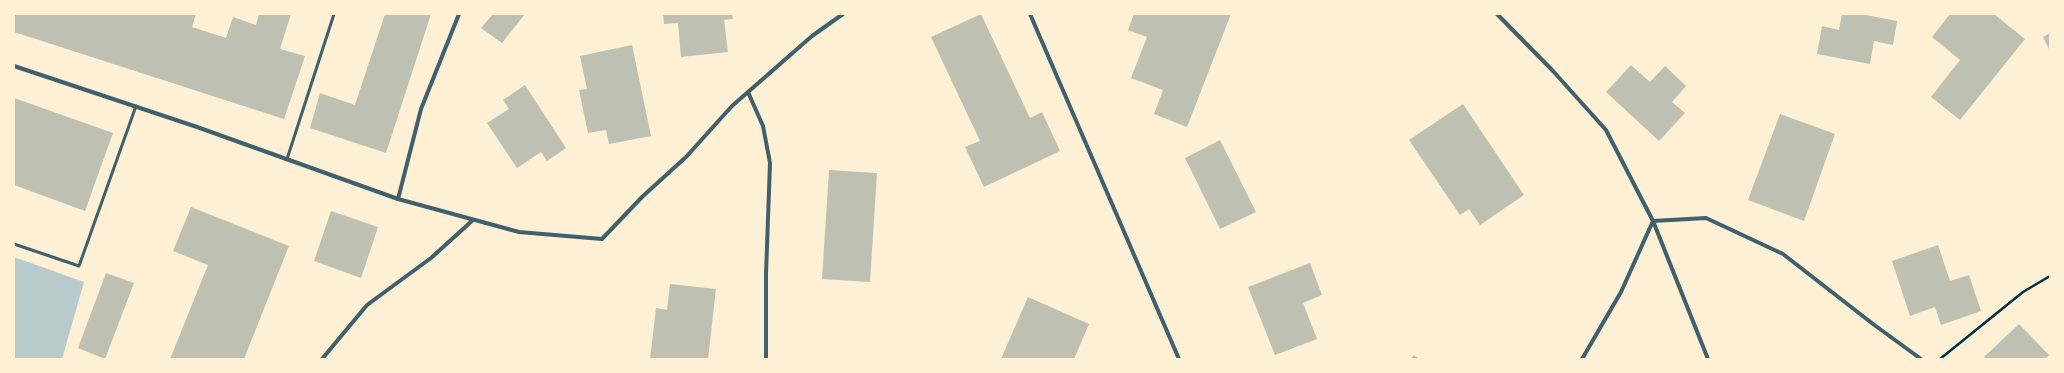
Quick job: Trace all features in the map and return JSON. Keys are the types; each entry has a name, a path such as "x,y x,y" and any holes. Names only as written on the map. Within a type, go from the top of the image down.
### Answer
{"street":[{"path":"398,199 421,109 459,14"},
{"path":"14,66 136,106 398,199 519,232 602,239 642,197 686,157 732,106 812,36 843,14"},
{"path":"1030,14 1179,359"},
{"path":"1497,14 1553,71 1606,130 1653,221 1708,359"},
{"path":"748,92 763,126 770,163 766,274 766,359"},
{"path":"1653,221 1706,218 1783,254 1873,324 1921,359"},
{"path":"322,359 367,305 431,258 473,220"},
{"path":"1582,359 1621,292 1653,221"}],"lane":[{"path":"287,159 334,14"},
{"path":"14,244 79,266 136,106"}],"path":[{"path":"1940,359 2023,292 2050,276"}],"shaded area":[{"path":"14,257 84,282 62,359 14,359"}],"building":[{"path":"14,14 196,14 192,27 226,38 233,17 256,25 259,14 291,14 280,49 305,56 284,119 14,32"},
{"path":"385,14 431,14 386,153 310,128 320,93 355,105"},
{"path":"493,14 525,14 502,43 481,28"},
{"path":"663,14 732,14 733,19 724,20 728,52 681,57 678,23 664,24"},
{"path":"981,14 1030,118 1042,112 1060,151 984,187 965,147 980,141 931,37"},
{"path":"1134,14 1231,14 1187,127 1154,114 1163,90 1131,78 1147,37 1128,30"},
{"path":"1842,14 1861,14 1897,21 1893,45 1874,41 1870,64 1817,54 1822,26 1839,30"},
{"path":"1950,14 1994,14 2025,39 1960,120 1931,97 1960,60 1932,37"},
{"path":"2050,33 2050,51 2043,37"},
{"path":"632,45 651,136 609,144 606,130 588,133 579,90 587,89 580,56"},
{"path":"1631,65 1650,82 1665,66 1686,86 1672,102 1685,113 1659,141 1606,92"},
{"path":"525,85 566,148 547,161 541,152 517,168 487,123 509,109 503,100"},
{"path":"14,98 113,133 85,211 14,185"},
{"path":"1463,104 1524,195 1480,225 1469,209 1460,215 1409,140"},
{"path":"1780,114 1835,134 1804,221 1748,200"},
{"path":"1220,140 1256,212 1220,229 1185,158"},
{"path":"829,170 877,173 870,282 822,279"},
{"path":"191,207 289,246 244,359 170,359 208,265 173,251"},
{"path":"331,211 378,227 361,278 314,261"},
{"path":"1938,245 1950,281 1969,275 1981,311 1941,325 1935,307 1910,316 1892,261"},
{"path":"1310,263 1322,295 1303,303 1317,339 1275,355 1248,287"},
{"path":"106,273 134,283 105,359 78,348"},
{"path":"670,284 716,289 708,359 650,359 656,308 667,310"},
{"path":"1028,297 1089,324 1074,359 1001,359"},
{"path":"2019,324 2049,355 2045,359 1986,359 1984,357"},
{"path":"1414,355 1419,359 1410,359"}]}
